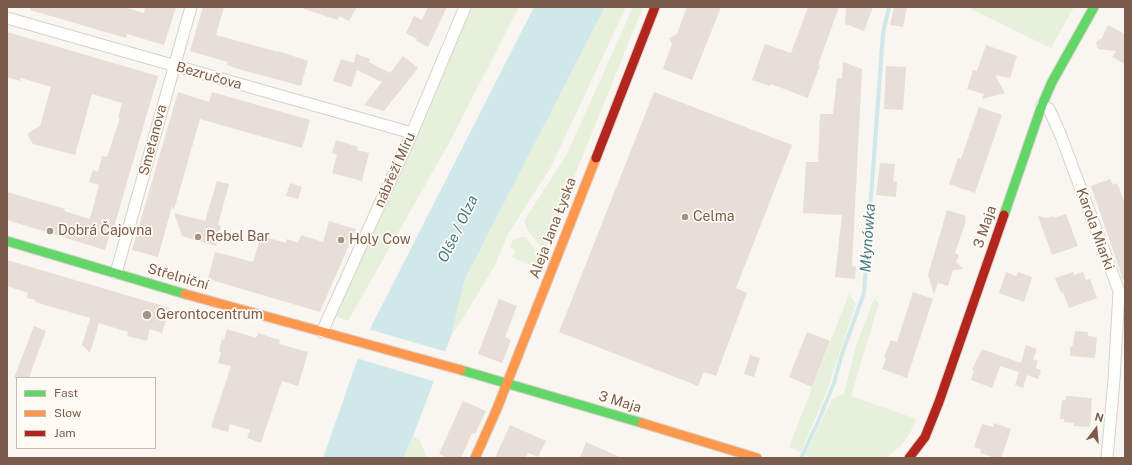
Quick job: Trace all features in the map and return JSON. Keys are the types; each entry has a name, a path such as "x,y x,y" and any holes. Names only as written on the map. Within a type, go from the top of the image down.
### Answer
{"street":[{"name":"Smetanova","path":"116,273 173,66 191,7"},
{"name":"nábřeží Míru","path":"322,332 412,133 466,7"},
{"name":"Aleja Jana Łyska","path":"475,458 508,382 655,7"},
{"name":"3 Maja","path":"909,458 925,437 939,402 1042,105 1052,82 1094,7"},
{"name":"Bezručova","path":"7,18 412,133"},
{"name":"Karola Miarki","path":"1042,105 1049,109 1061,136 1122,290 1107,458"},
{"name":"Střelniční","path":"7,241 322,332 474,374"},
{"name":"3 Maja","path":"474,374 508,382 757,458"}],"green space":[{"path":"472,7 519,7 449,143 348,321 334,315"},
{"path":"605,7 626,7 551,167 508,234 495,265 451,336 465,279"},
{"path":"633,7 643,7 544,251 527,229 524,221 567,154"},
{"path":"967,7 1074,7 1051,48"},
{"path":"526,237 542,259 538,268 512,257 516,251 510,247 513,240"},
{"path":"849,294 856,304 825,396 801,452 789,447"},
{"path":"874,299 879,303 851,396 916,419 914,425 904,442 890,455 884,458 810,458 805,455 832,399 844,393 856,346"},
{"path":"413,436 420,441 427,458 403,458"}],"water":[{"name":"Olše / Olza","path":"534,7 605,7 465,279 451,336 413,436 403,458 323,458 358,358 372,325"}],"pier":[{"path":"368,329 447,352 436,382 356,358"}],"building":[{"path":"30,7 123,7 144,13 145,7 176,7 164,45 127,34 126,38 30,10"},
{"path":"203,7 224,7 216,35 278,51 308,61 301,86 235,68 227,65 228,62 190,51"},
{"path":"304,7 357,7 349,21 339,16 338,20 331,18 304,9"},
{"path":"428,7 447,7 428,47 416,41 417,39 406,33 414,16 422,20"},
{"path":"687,7 721,7 692,80 663,69 672,44 669,38 677,34"},
{"path":"808,7 839,7 808,98 771,84 770,86 752,80 765,44 791,53"},
{"path":"846,7 873,7 864,31 845,24"},
{"path":"894,7 907,7 903,27 890,25"},
{"path":"1108,25 1125,34 1125,64 1112,57 1116,51 1098,49 1096,42 1102,38"},
{"path":"7,32 158,76 114,227 112,227 105,250 7,220 7,192 65,209 64,211 90,219 99,185 89,182 93,170 98,172 102,156 107,157 120,118 118,118 122,103 92,94 75,155 33,144 27,134 40,126 51,87 21,78 20,81 7,77"},
{"path":"986,45 1017,56 1010,78 995,75 1005,93 982,99 984,94 967,89 973,70 977,71"},
{"path":"356,54 370,59 369,62 390,73 403,56 418,68 384,111 364,105 382,82 357,70 351,87 333,81 341,59 354,63"},
{"path":"843,62 862,69 852,266 856,267 855,279 835,277 842,215 803,213 806,162 818,162 820,114 833,114 837,78 842,79"},
{"path":"886,66 906,67 903,110 884,109"},
{"path":"178,92 209,102 212,92 310,120 302,148 200,119 174,210 172,206 158,257 132,250"},
{"name":"Celma","path":"654,92 792,145 736,288 747,293 716,376 704,372 698,386 559,332"},
{"path":"979,107 1002,115 975,193 949,184 958,158 961,159"},
{"path":"336,140 358,147 357,150 369,153 362,181 332,173 337,155 332,153"},
{"path":"880,163 895,164 893,181 897,182 896,197 876,195"},
{"path":"1110,179 1113,185 1117,183 1125,203 1125,279 1123,280 1091,186"},
{"path":"217,181 229,184 218,225 221,226 216,246 182,236 174,213 205,221"},
{"path":"290,183 302,187 298,199 286,196"},
{"path":"947,210 966,216 966,221 955,253 959,255 956,262 964,269 953,270 948,286 938,283 934,294 928,275"},
{"path":"1066,214 1078,246 1052,255 1038,216 1047,218 1053,216 1054,218"},
{"path":"329,221 356,229 320,312 208,279 215,252 253,262 261,236 286,243 287,239 298,243 301,235 323,242"},
{"path":"7,260 170,308 162,333 150,329 147,341 127,336 128,332 99,323 90,353 82,345 90,318 35,302 36,300 27,298 28,293 7,286"},
{"path":"1006,272 1016,276 1018,272 1032,277 1024,302 999,293"},
{"path":"1073,272 1074,275 1083,272 1086,280 1090,279 1097,298 1069,308 1063,292 1061,293 1055,278"},
{"path":"913,292 933,299 907,378 882,369 886,359 884,357 891,340 897,342"},
{"path":"499,299 517,306 505,337 511,340 502,363 478,354"},
{"path":"34,326 46,331 29,377 14,378"},
{"path":"227,329 256,338 258,333 280,340 279,344 308,352 298,386 282,381 261,443 247,438 250,430 230,424 228,432 211,427 231,366 218,363 222,339 224,340"},
{"path":"1075,331 1088,332 1088,336 1097,337 1095,358 1070,356 1070,348 1073,345"},
{"path":"807,332 830,341 812,387 789,377"},
{"path":"1026,345 1037,349 1033,359 1038,361 1036,368 1041,370 1038,379 1027,375 1023,388 1015,385 1019,372 1000,366 992,388 971,380 974,371 972,370 982,349 1021,363"},
{"path":"750,355 760,358 754,377 744,374"},
{"path":"1066,396 1092,398 1090,427 1073,426 1074,423 1064,422 1064,419 1060,419 1062,400 1066,400"},
{"path":"463,401 486,411 475,434 472,433 461,458 448,458 439,454"},
{"path":"994,423 1011,429 1001,458 995,458 980,453 981,449 974,447 982,424 993,427"},
{"path":"510,425 546,441 538,457 528,453 526,458 495,458"},
{"path":"586,442 622,458 580,458"}],"waterway":[{"name":"Młynówka","path":"801,458 834,383 842,354 864,293 883,33 889,7"}],"traffic: fast":[{"path":"1004,215 1042,105 1052,82 1094,7"},
{"path":"7,241 185,294"},
{"path":"461,370 642,423"}],"traffic: slow":[{"path":"475,458 496,411 596,158"},
{"path":"185,294 461,370"},
{"path":"642,423 757,458"}],"traffic: jam":[{"path":"596,158 655,7"},
{"path":"909,458 925,437 939,402 1004,215"}],"place":[{"name":"Celma","path":"685,217"},
{"name":"Dobrá Čajovna","path":"50,231"},
{"name":"Rebel Bar","path":"198,237"},
{"name":"Holy Cow","path":"341,240"},
{"name":"Gerontocentrum","path":"147,315"}]}
